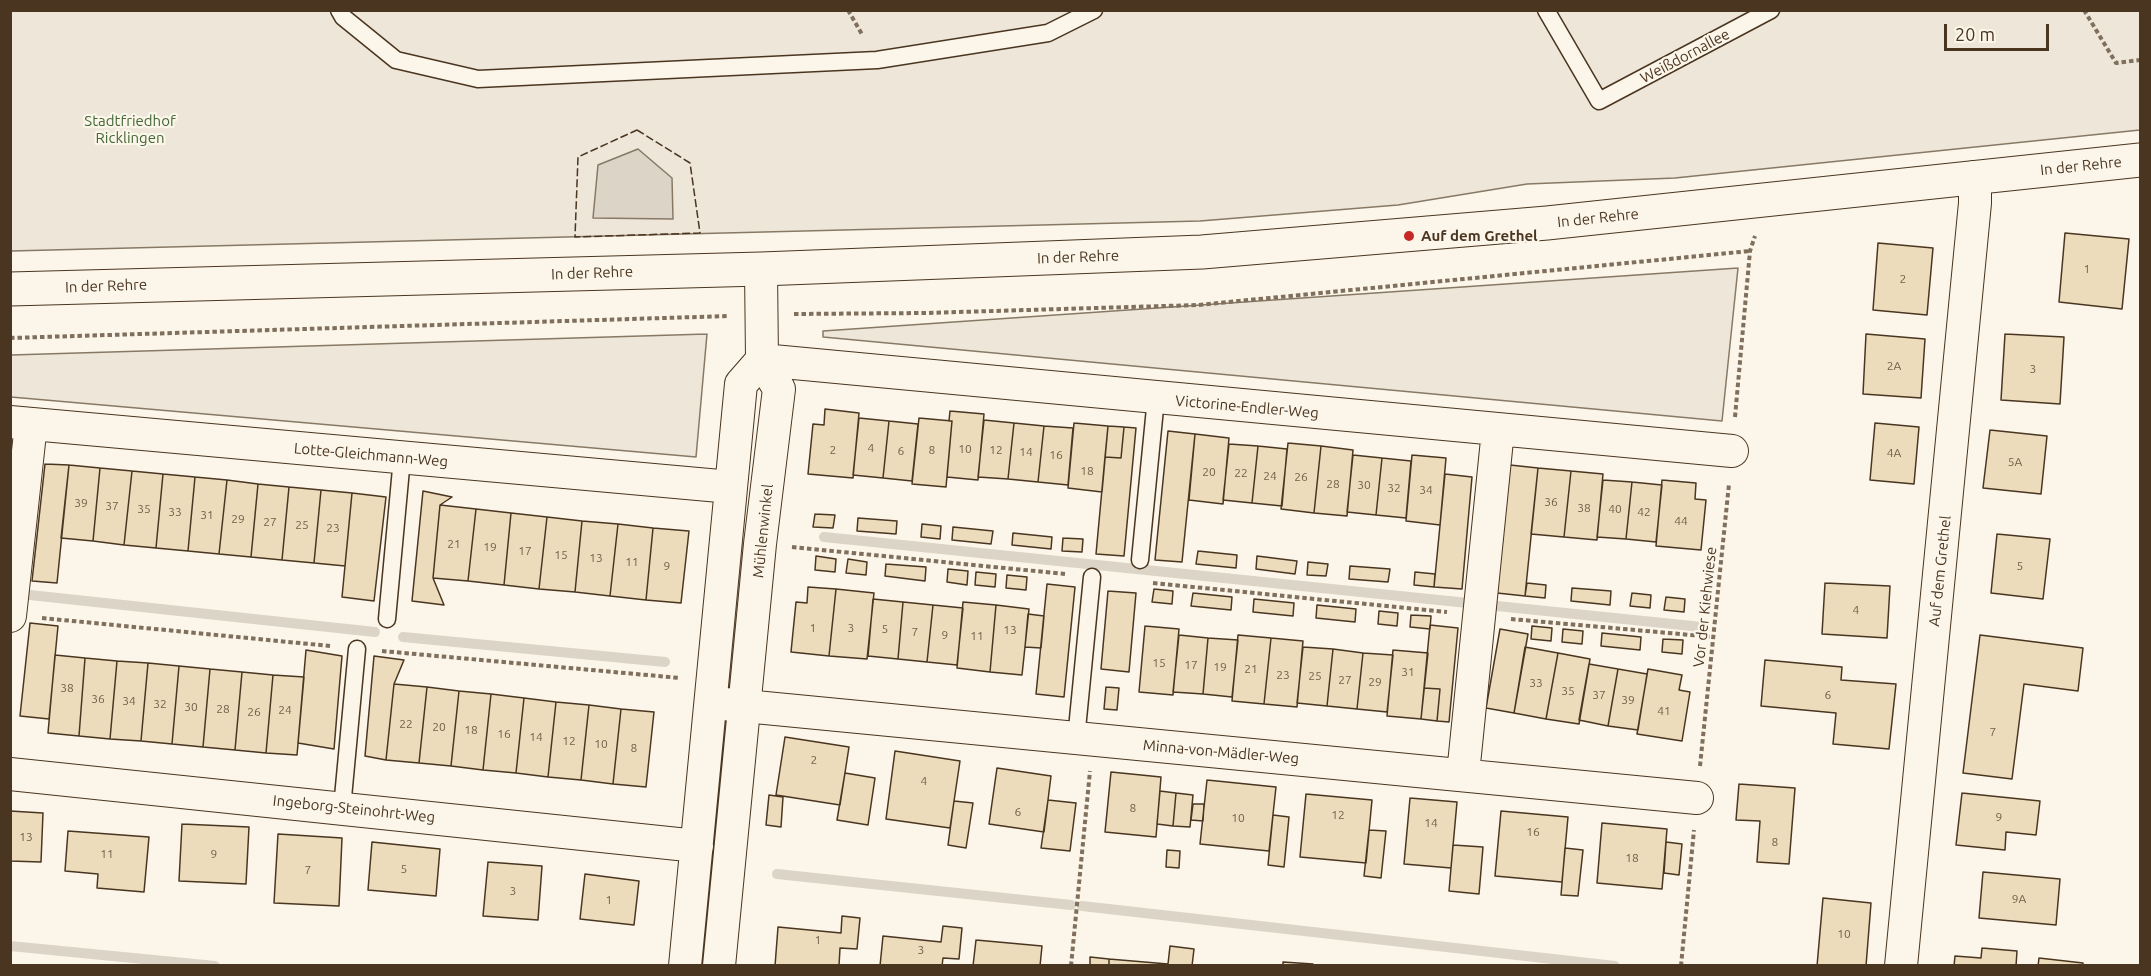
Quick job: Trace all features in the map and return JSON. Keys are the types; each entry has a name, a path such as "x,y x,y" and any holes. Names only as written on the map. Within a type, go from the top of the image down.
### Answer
{"street":[{"name":"In der Rehre","path":"10,289 761,269 1202,252 1547,223 2140,160"},
{"name":"Auf dem Grethel","path":"1901,966 1976,203 1975,177"},
{"name":"Mühlenwinkel","path":"719,966 760,544 779,388 762,360 761,269"},
{"name":"Victorine-Endler-Weg","path":"762,360 1732,451"},
{"path":"685,966 741,384 762,360"},
{"path":"11,615 21,423"},
{"name":"Lotte-Gleichmann-Weg","path":"21,423 731,487"},
{"path":"1464,774 1498,430"},
{"path":"712,692 745,706"},
{"name":"Minna-von-Mädler-Weg","path":"745,706 1697,798"},
{"name":"Ingeborg-Steinohrt-Weg","path":"10,774 697,846"}],"lane":[{"path":"339,10 343,17 396,60 478,79 877,60 1048,33 1094,10"},
{"name":"Weißdornallee","path":"1546,10 1599,101 1771,10"},
{"path":"1140,560 1155,398"},
{"path":"387,619 402,458"},
{"path":"1085,740 1092,577"},
{"path":"342,808 357,649"}],"path":[{"path":"2084,10 2116,63 2140,60"},
{"name":"Vor der Kiehwiese","path":"761,315 1198,305 1750,251 1681,966"},
{"path":"10,338 761,315"},
{"path":"760,544 1092,577"},
{"path":"1151,583 1714,637"},
{"path":"11,615 357,649 712,692"},
{"path":"1071,966 1085,740"}],"green space":[{"name":"Stadtfriedhof Ricklingen","path":"10,11 2140,11 2140,130 1675,178 1527,184 1398,205 1200,221 11,251"},
{"path":"1738,268 1722,421 823,337 823,331"},
{"path":"707,334 696,457 11,397 11,355"}],"shaded area":[{"path":"638,149 672,178 673,219 593,218 598,165"}],"building":[{"path":"2065,233 2129,239 2122,309 2059,302"},
{"path":"1878,243 1933,248 1927,315 1873,310"},
{"path":"1866,334 1925,339 1921,398 1863,394"},
{"path":"2005,334 2064,337 2060,404 2001,400"},
{"path":"825,409 859,413 853,478 808,474 813,424 824,425"},
{"path":"950,411 984,414 978,480 947,477 952,421 949,421"},
{"path":"859,418 889,421 883,478 853,475"},
{"path":"919,418 952,421 946,487 912,484"},
{"path":"984,420 1014,423 1008,479 978,477"},
{"path":"889,421 918,424 912,481 883,478"},
{"path":"1014,423 1044,426 1038,482 1008,479"},
{"path":"1074,423 1108,426 1102,492 1068,488"},
{"path":"1875,423 1919,427 1914,484 1870,480"},
{"path":"1044,426 1073,428 1068,485 1038,482"},
{"path":"1108,426 1124,427 1121,458 1105,457"},
{"path":"1124,427 1136,428 1124,556 1096,554 1105,457 1121,458"},
{"path":"1990,430 2047,436 2041,494 1983,488"},
{"path":"1168,431 1195,434 1182,562 1155,560"},
{"path":"1195,434 1229,438 1223,504 1189,500"},
{"path":"1288,443 1321,446 1314,513 1281,509"},
{"path":"1229,444 1258,446 1252,503 1223,500"},
{"path":"1258,446 1287,449 1282,506 1252,503"},
{"path":"1321,446 1353,450 1347,516 1314,513"},
{"path":"1353,455 1382,458 1376,515 1347,512"},
{"path":"1412,455 1446,458 1440,525 1406,521"},
{"path":"1382,458 1411,461 1406,518 1376,515"},
{"path":"45,464 69,465 57,583 32,581"},
{"path":"69,465 100,468 93,541 61,538"},
{"path":"1510,465 1538,468 1525,596 1497,593"},
{"path":"100,468 132,471 124,545 93,541"},
{"path":"1538,468 1571,471 1564,537 1531,534"},
{"path":"132,471 163,474 156,548 124,545"},
{"path":"1571,471 1603,474 1597,540 1564,537"},
{"path":"163,474 195,477 188,551 156,548"},
{"path":"1445,474 1472,477 1462,589 1434,587"},
{"path":"195,477 227,480 219,554 188,551"},
{"path":"227,480 258,484 251,557 219,554"},
{"path":"1603,480 1632,482 1626,539 1597,537"},
{"path":"1662,480 1696,483 1695,499 1706,500 1701,550 1656,546"},
{"path":"1632,482 1662,485 1656,542 1626,539"},
{"path":"258,484 289,487 282,560 251,557"},
{"path":"289,487 321,490 314,563 282,560"},
{"path":"321,490 352,493 345,566 314,563"},
{"path":"423,491 452,497 440,505 433,578 444,605 412,601"},
{"path":"352,493 386,497 374,601 342,597"},
{"path":"440,505 476,509 468,581 433,578"},
{"path":"476,509 511,513 504,585 468,581"},
{"path":"511,513 547,517 539,589 504,585"},
{"path":"815,514 835,515 833,528 813,527"},
{"path":"547,517 582,521 575,592 539,589"},
{"path":"858,518 897,521 896,534 857,531"},
{"path":"582,521 618,524 610,596 575,592"},
{"path":"618,524 653,528 646,600 610,596"},
{"path":"922,524 941,526 940,539 921,537"},
{"path":"953,527 993,531 991,544 952,540"},
{"path":"653,528 689,531 681,603 646,600"},
{"path":"1013,533 1052,537 1051,549 1012,545"},
{"path":"1997,534 2050,539 2043,599 1991,593"},
{"path":"1063,538 1083,539 1082,552 1062,551"},
{"path":"1198,551 1237,555 1236,568 1196,564"},
{"path":"816,556 836,559 835,572 815,570"},
{"path":"1257,556 1297,561 1295,574 1256,569"},
{"path":"848,559 867,562 866,575 846,573"},
{"path":"1308,562 1328,564 1326,576 1307,575"},
{"path":"886,564 926,567 925,581 885,576"},
{"path":"1350,566 1390,569 1388,582 1349,579"},
{"path":"948,569 968,571 967,585 947,582"},
{"path":"976,572 996,574 995,587 975,585"},
{"path":"1415,572 1435,574 1434,587 1414,585"},
{"path":"1007,575 1027,577 1026,590 1006,588"},
{"path":"1527,583 1546,585 1545,598 1525,596"},
{"path":"1825,583 1890,586 1887,638 1822,634"},
{"path":"1047,584 1075,587 1064,697 1036,694"},
{"path":"808,587 836,589 829,656 791,652 796,602 807,603"},
{"path":"1572,588 1611,591 1610,605 1571,601"},
{"path":"836,589 874,593 867,659 829,656"},
{"path":"1154,589 1173,591 1172,604 1152,602"},
{"path":"1108,591 1136,593 1129,672 1101,669"},
{"path":"1193,593 1232,597 1231,610 1191,606"},
{"path":"1632,593 1651,595 1650,608 1630,606"},
{"path":"1666,597 1685,599 1684,612 1664,610"},
{"path":"873,599 903,602 898,659 868,656"},
{"path":"1254,599 1294,603 1293,616 1253,612"},
{"path":"903,602 933,605 927,662 898,659"},
{"path":"963,602 996,605 990,672 957,668"},
{"path":"933,605 963,608 957,665 927,662"},
{"path":"996,605 1029,609 1022,675 990,672"},
{"path":"1317,605 1356,609 1355,622 1316,618"},
{"path":"1379,611 1398,613 1397,626 1378,624"},
{"path":"1028,614 1044,616 1041,648 1025,647"},
{"path":"1411,615 1431,616 1430,629 1410,627"},
{"path":"30,623 58,626 49,719 20,716"},
{"path":"1430,625 1458,628 1449,722 1437,721 1440,689 1424,688"},
{"path":"1145,626 1179,629 1173,695 1139,692"},
{"path":"1532,626 1552,628 1551,641 1531,639"},
{"path":"1500,629 1528,634 1514,713 1486,708"},
{"path":"1563,629 1583,631 1582,644 1562,642"},
{"path":"1602,633 1641,637 1640,650 1601,646"},
{"path":"1179,635 1208,638 1203,694 1173,692"},
{"path":"1238,635 1271,638 1264,704 1232,701"},
{"path":"1980,635 2083,648 2078,691 2024,684 2012,779 1963,773"},
{"path":"1208,638 1238,640 1232,697 1203,694"},
{"path":"1271,638 1303,641 1297,707 1264,704"},
{"path":"1663,639 1683,640 1682,654 1662,652"},
{"path":"1303,647 1333,649 1327,706 1297,703"},
{"path":"1525,647 1558,653 1546,719 1514,713"},
{"path":"1333,649 1363,653 1357,709 1327,706"},
{"path":"306,650 342,656 334,749 298,743"},
{"path":"1393,650 1428,653 1421,719 1387,716"},
{"path":"1363,653 1393,655 1387,712 1357,709"},
{"path":"1558,653 1590,659 1579,724 1546,719"},
{"path":"55,655 85,658 79,736 48,733"},
{"path":"374,656 404,660 394,684 386,760 365,756"},
{"path":"85,658 117,661 110,739 79,736"},
{"path":"1765,660 1842,667 1841,680 1896,684 1889,749 1833,744 1836,713 1761,706"},
{"path":"117,661 148,663 141,741 110,739"},
{"path":"148,663 179,666 172,744 141,741"},
{"path":"1589,664 1618,669 1608,726 1579,720"},
{"path":"179,666 210,669 203,747 172,744"},
{"path":"210,669 242,672 235,750 203,747"},
{"path":"1618,669 1647,674 1638,730 1608,726"},
{"path":"1648,669 1682,675 1679,690 1690,692 1682,741 1637,734"},
{"path":"242,672 273,675 266,753 235,750"},
{"path":"273,675 304,677 297,755 266,753"},
{"path":"394,684 427,687 419,763 386,760"},
{"path":"427,687 459,691 451,766 419,763"},
{"path":"1106,687 1119,688 1117,710 1104,709"},
{"path":"1424,688 1440,689 1437,721 1421,719"},
{"path":"459,691 491,694 483,770 451,766"},
{"path":"491,694 524,698 516,773 483,770"},
{"path":"524,698 556,702 548,777 516,773"},
{"path":"556,702 589,705 581,780 548,777"},
{"path":"589,705 621,709 613,784 581,780"},
{"path":"621,709 654,712 646,787 613,784"},
{"path":"785,737 849,747 840,805 776,795"},
{"path":"895,751 960,761 950,828 886,819"},
{"path":"997,768 1051,776 1044,832 989,824"},
{"path":"1111,772 1161,777 1156,837 1105,832"},
{"path":"845,773 875,778 868,825 837,820"},
{"path":"1207,780 1276,787 1269,851 1200,844"},
{"path":"1739,784 1795,788 1789,864 1757,862 1760,821 1736,820"},
{"path":"1160,791 1176,793 1173,826 1157,824"},
{"path":"1176,793 1193,795 1190,827 1173,826"},
{"path":"1962,793 2040,801 2036,835 2006,832 2005,850 1956,845"},
{"path":"1306,794 1372,800 1366,863 1300,857"},
{"path":"769,795 783,797 781,827 766,825"},
{"path":"1410,798 1457,802 1451,868 1404,864"},
{"path":"1048,800 1076,803 1070,851 1041,848"},
{"path":"954,801 973,803 966,848 948,845"},
{"path":"1193,804 1204,804 1203,821 1191,820"},
{"path":"10,811 43,813 41,862 10,861"},
{"path":"1501,811 1568,817 1562,882 1495,876"},
{"path":"1273,815 1289,817 1284,867 1268,865"},
{"path":"1602,823 1667,829 1662,889 1597,883"},
{"path":"182,824 249,827 246,884 179,881"},
{"path":"1369,830 1386,831 1381,878 1364,876"},
{"path":"68,831 149,837 144,892 97,888 98,874 65,871"},
{"path":"278,834 342,838 339,906 274,903"},
{"path":"372,842 440,849 436,896 368,890"},
{"path":"1666,842 1682,844 1679,875 1664,873"},
{"path":"1453,845 1483,847 1479,894 1449,891"},
{"path":"1565,848 1583,850 1578,896 1561,895"},
{"path":"1167,850 1180,851 1179,868 1166,867"},
{"path":"488,862 542,866 538,920 483,916"},
{"path":"1983,872 2060,879 2056,925 1979,918"},
{"path":"585,874 639,881 634,925 580,919"},
{"path":"1823,898 1871,903 1866,966 1817,966"},
{"path":"842,916 860,918 857,949 840,948 839,966 775,966 778,927 841,933"},
{"path":"943,926 962,928 959,959 943,958 942,966 880,966 883,936 941,942"},
{"path":"976,940 1042,946 1040,966 973,966"},
{"path":"1170,946 1194,949 1192,966 1109,966 1109,959 1168,964"},
{"path":"1982,948 2017,951 2016,966 1954,966 1955,956 1981,958"},
{"path":"1090,957 1109,959 1109,966 1090,966"},
{"path":"2039,958 2083,963 2083,966 2038,966"},
{"path":"1283,962 1313,964 1313,966 1283,966"}],"waterway":[{"path":"824,537 1702,627"},
{"path":"30,595 375,632"},
{"path":"403,637 665,662"},
{"path":"777,874 1071,905"},
{"path":"1082,906 1615,966"},
{"path":"10,946 215,966"}],"fence":[{"path":"637,130 690,163 700,233 575,237 578,157 637,130"}],"place":[{"name":"Auf dem Grethel","path":"1409,236"}]}
